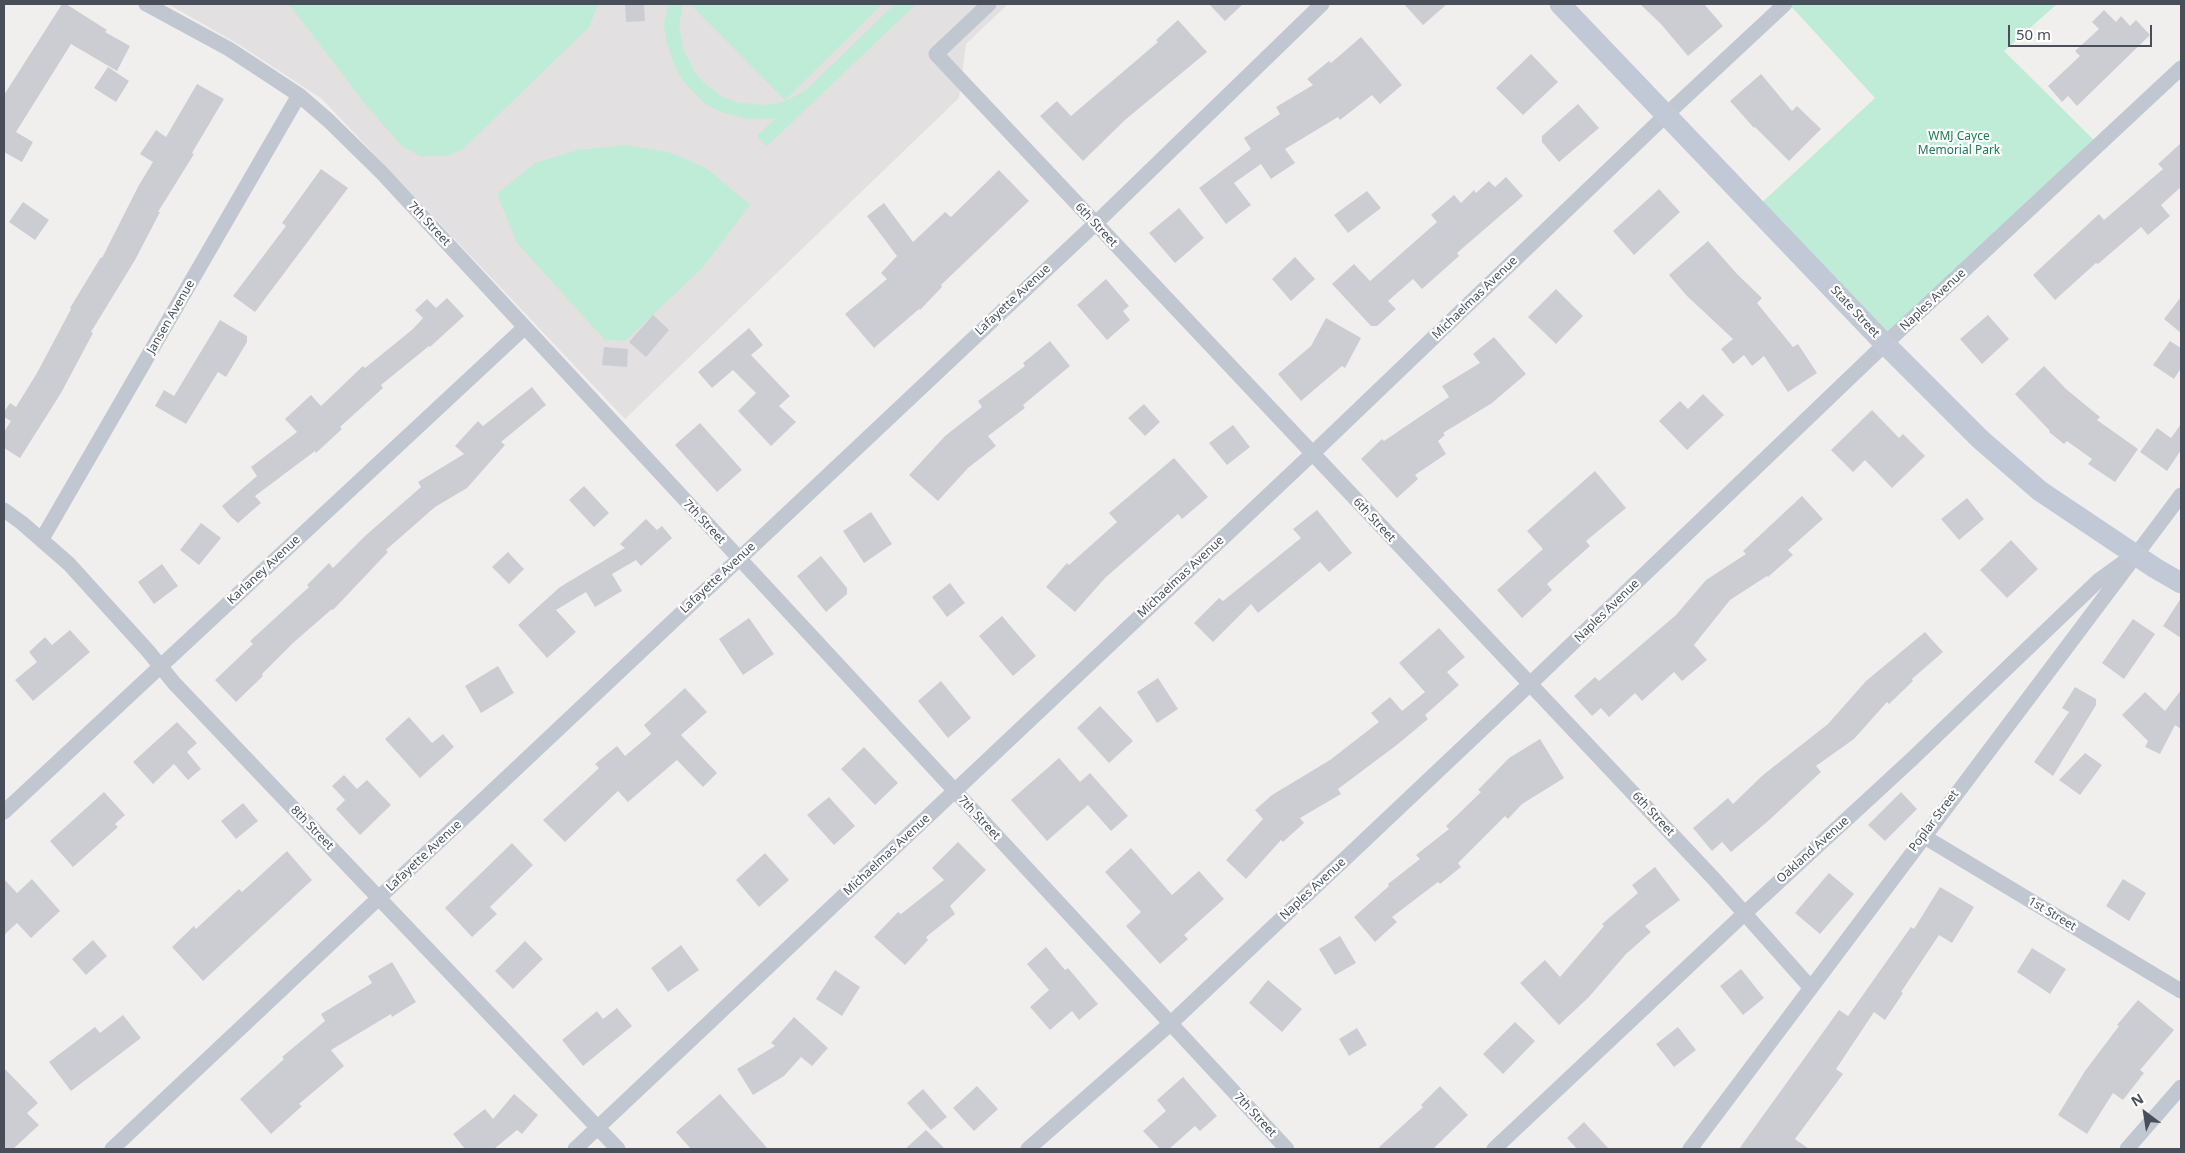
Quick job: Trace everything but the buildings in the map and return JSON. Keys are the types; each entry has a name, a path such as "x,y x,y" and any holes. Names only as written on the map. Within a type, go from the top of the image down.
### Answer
{"main road":[{"name":"State Street","path":"1560,4 1885,344 1980,439 2040,491 2181,584"}],"street":[{"name":"7th Street","path":"146,4 229,49 300,96 329,121 382,173 1287,1149"},
{"name":"6th Street","path":"990,4 936,54 1530,684 1744,913 1810,987"},
{"name":"Lafayette Avenue","path":"112,1149 1095,224 1322,4"},
{"name":"Michaelmas Avenue","path":"575,1149 1312,454 1667,114 1786,4"},
{"name":"Naples Avenue","path":"1028,1149 1170,1024 1530,684 1885,344 2181,68"},
{"name":"Jansen Avenue","path":"42,539 300,96"},
{"name":"Karlaney Avenue","path":"4,812 524,328"},
{"name":"Poplar Street","path":"1690,1149 2181,494"},
{"name":"8th Street","path":"4,510 42,539 69,564 148,651 160,667 618,1149"},
{"name":"Oakland Avenue","path":"1494,1149 1744,913 1912,759 2099,580 2135,554"},
{"name":"1st Street","path":"1923,836 2181,991"},
{"path":"2127,1149 2181,1087"}],"shaded area":[{"path":"168,4 1008,4 966,44 959,98 625,419 322,99 238,44"}],"green space":[{"path":"289,4 598,4 589,27 462,150 446,156 420,156 402,146 365,104"},
{"path":"668,4 683,4 679,25 683,49 695,73 703,82 723,97 736,102 761,105 788,100 806,90 895,4 916,4 767,146 757,136 776,118 749,119 724,113 705,104 684,82 676,69 666,41 664,24"},
{"path":"690,4 882,4 785,100"},
{"name":"WMJ Cayce Memorial Park","path":"1789,4 2057,4 2004,51 2099,145 1885,344 1756,208 1875,98"},
{"path":"627,145 668,152 706,168 750,205 703,267 625,341 605,340 517,243 497,194 535,163 578,150"}]}
